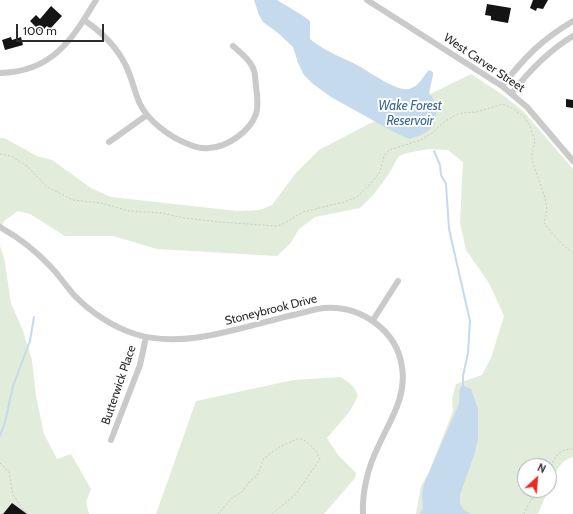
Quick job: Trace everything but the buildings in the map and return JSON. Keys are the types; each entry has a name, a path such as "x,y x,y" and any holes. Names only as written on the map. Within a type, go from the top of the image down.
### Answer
{"street":[{"path":"0,73 18,72 43,63 54,56 62,49 74,34 96,0"},
{"name":"West Carver Street","path":"368,0 512,93 534,114 573,161"},
{"path":"84,20 103,36 121,56 132,79 140,105 147,115 156,124 173,136 189,144 204,148 222,145 244,132 254,119 257,108 255,74 253,67 250,62 233,46"},
{"path":"502,86 539,44 573,22"},
{"path":"512,93 545,56 558,45 573,36"},
{"path":"109,142 147,115"},
{"name":"Stoneybrook Drive","path":"0,228 7,231 42,258 89,309 124,330 146,337 186,339 210,336 325,308 348,311 373,320 385,332 399,353 403,386 397,408 374,455 364,495 363,514"},
{"path":"373,320 398,281"},
{"name":"Butterwick Place","path":"112,440 140,365 146,337"}],"path":[{"path":"0,154 11,156 20,161 28,167 47,187 73,200 102,203 129,211 162,213 184,218 220,222 276,226 281,225 303,212 344,202 357,197 371,184 380,172 382,161 386,153 421,140 453,116 481,111 498,104 505,105 524,117 530,126 536,141 532,152 532,160 545,198 547,210 544,222 559,240 573,253"},
{"path":"218,514 232,498 242,492 250,481 257,476 264,458 281,446 297,439 307,442 316,451 320,459 296,494 272,514"},
{"path":"556,458 562,450 573,449"},
{"path":"0,463 8,472 13,495 27,514"},
{"path":"524,514 533,498"}],"green space":[{"path":"471,74 503,95 524,112 573,169 573,457 560,465 557,470 557,458 517,458 517,498 545,498 538,514 416,514 421,486 429,472 453,411 452,399 456,384 482,375 491,358 504,316 489,283 466,250 460,223 463,162 448,150 429,149 399,156 388,175 374,194 360,208 315,217 299,229 290,244 277,256 157,249 113,236 65,236 30,214 18,211 4,221 0,231 0,138 4,138 37,156 52,160 91,188 111,197 237,211 260,210 272,205 295,174 319,150"},
{"path":"0,246 4,257 11,303 23,331 32,360 36,396 44,434 57,459 71,454 91,489 86,502 89,514 0,514"},
{"path":"340,377 351,385 358,396 350,411 327,438 338,455 356,473 355,478 324,514 156,514 196,401 293,380"}],"water":[{"name":"Wake Forest Reservoir","path":"254,0 277,0 300,14 309,20 310,39 315,43 398,88 413,88 429,70 433,72 429,93 436,106 436,115 433,125 423,134 409,139 331,97 313,84 304,75 293,47 263,22"},
{"path":"462,385 471,389 478,409 478,439 460,495 460,504 464,510 471,514 420,514 423,508 422,493 424,484 458,406"}],"waterway":[{"path":"434,151 440,165 441,175 446,184 449,229 470,321 468,353 463,376 463,386"},
{"path":"0,436 5,422 13,386 30,341 34,317"}]}
